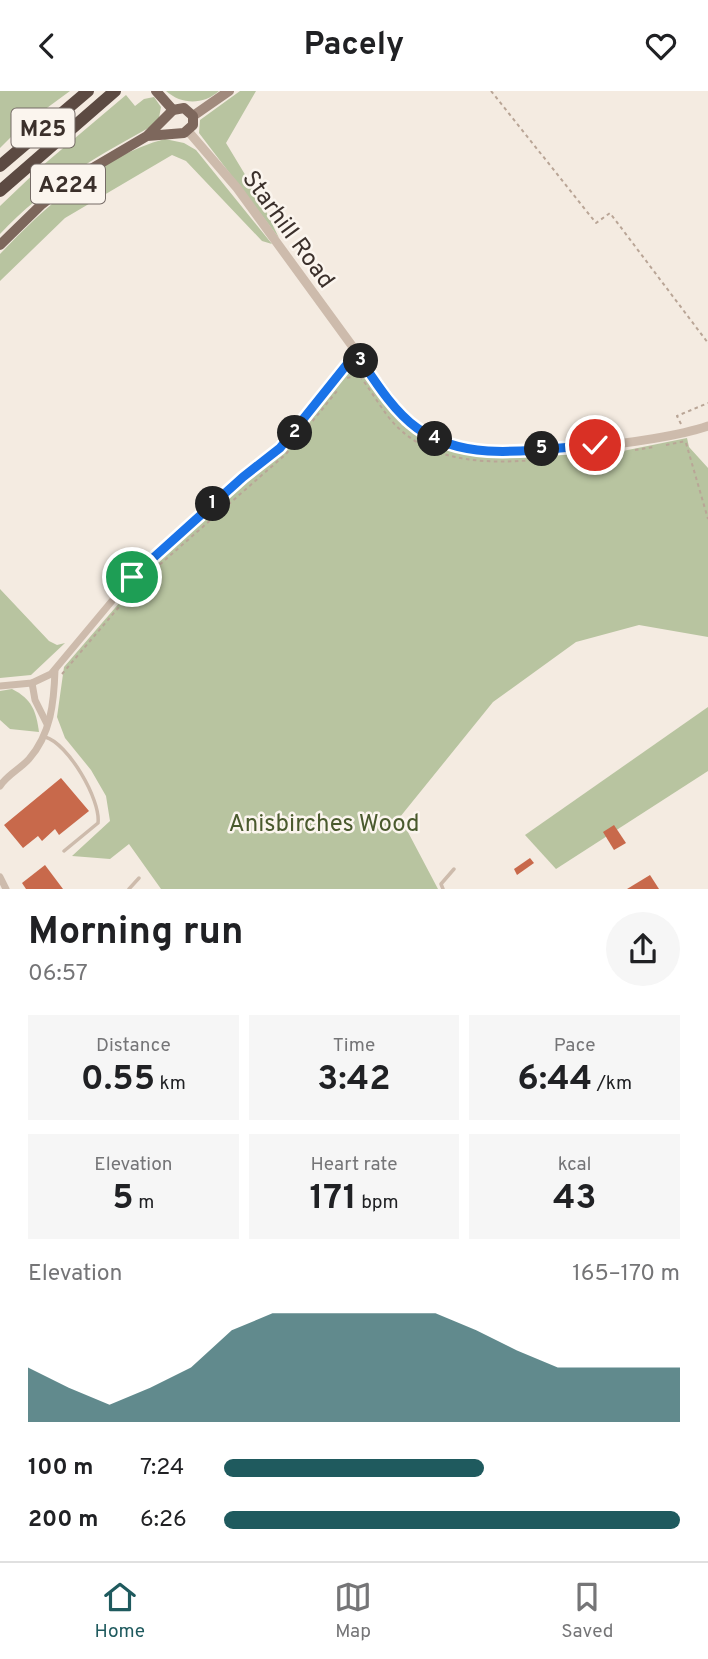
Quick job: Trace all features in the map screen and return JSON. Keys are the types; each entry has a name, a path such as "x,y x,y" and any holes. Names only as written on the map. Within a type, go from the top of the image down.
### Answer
{"highway":[{"name":"M25","path":"0,166 88,91"},
{"name":"M25","path":"0,191 115,91"}],"main road":[{"path":"156,91 170,114 169,126 182,132 193,125 193,116 184,108 170,114"},
{"path":"193,116 229,91"},
{"name":"A224","path":"0,245 42,204 74,179 147,136 170,114"},
{"name":"A224","path":"147,136 182,132"}],"street":[{"name":"Starhill Road","path":"182,132 237,188 356,353 415,427 450,445 491,450 542,449 685,437 708,426"},
{"path":"0,687 32,683 45,678 56,668 132,577 288,440 356,353"},
{"path":"0,786 28,760 45,737 52,712 56,668"},
{"path":"32,683 35,700 47,724"},
{"path":"0,877 6,889"}],"lane":[{"path":"45,737 53,739 85,780 100,811 98,823 64,851"},
{"path":"443,889 441,884 454,869"},
{"path":"129,889 139,878"}],"path":[{"path":"491,91 596,223 610,213 708,343"},
{"path":"345,381 353,374 359,375 391,420 432,452 464,460 558,458"},
{"path":"56,668 63,674 141,581 286,454 337,392"},
{"path":"708,403 677,416 708,519"},
{"path":"624,451 685,437"}],"green space":[{"path":"0,91 70,91 21,127 0,148"},
{"path":"166,91 219,91 206,99 186,101"},
{"path":"240,91 256,91 226,143 261,201 279,238 199,133 200,120"},
{"path":"126,95 135,106 144,99 154,97 161,107 158,123 54,186 0,234 0,206 42,166"},
{"path":"165,139 184,143 196,150 272,244 262,241 186,161 172,155 65,218 0,281 0,254 55,201 96,170 141,147"},
{"name":"Anisbirches Wood","path":"351,369 365,372 402,425 436,448 465,454 539,456 613,453 687,438 689,447 708,468 708,637 639,625 576,642 493,702 400,817 438,889 161,889 129,844 110,859 72,856 110,821 106,796 91,770 65,738 57,717 64,667 146,572 227,497 298,437"},
{"path":"0,589 49,641 57,645 65,643 31,675 0,678"},
{"path":"12,689 32,706 39,732 10,729 0,720 0,691"},
{"path":"708,707 708,771 556,869 525,835"}],"building":[{"path":"61,778 89,811 59,835 55,829 42,841 38,836 23,848 4,825"},
{"path":"614,825 626,843 614,850 603,832"},
{"path":"530,858 534,863 517,875 514,869"},
{"path":"45,865 63,889 26,889 22,883"},
{"path":"650,875 659,889 627,889"}],"route":[{"path":"132,577 243,477 280,448 356,353 401,413 415,427 434,439 450,445 491,450 595,445"}]}
